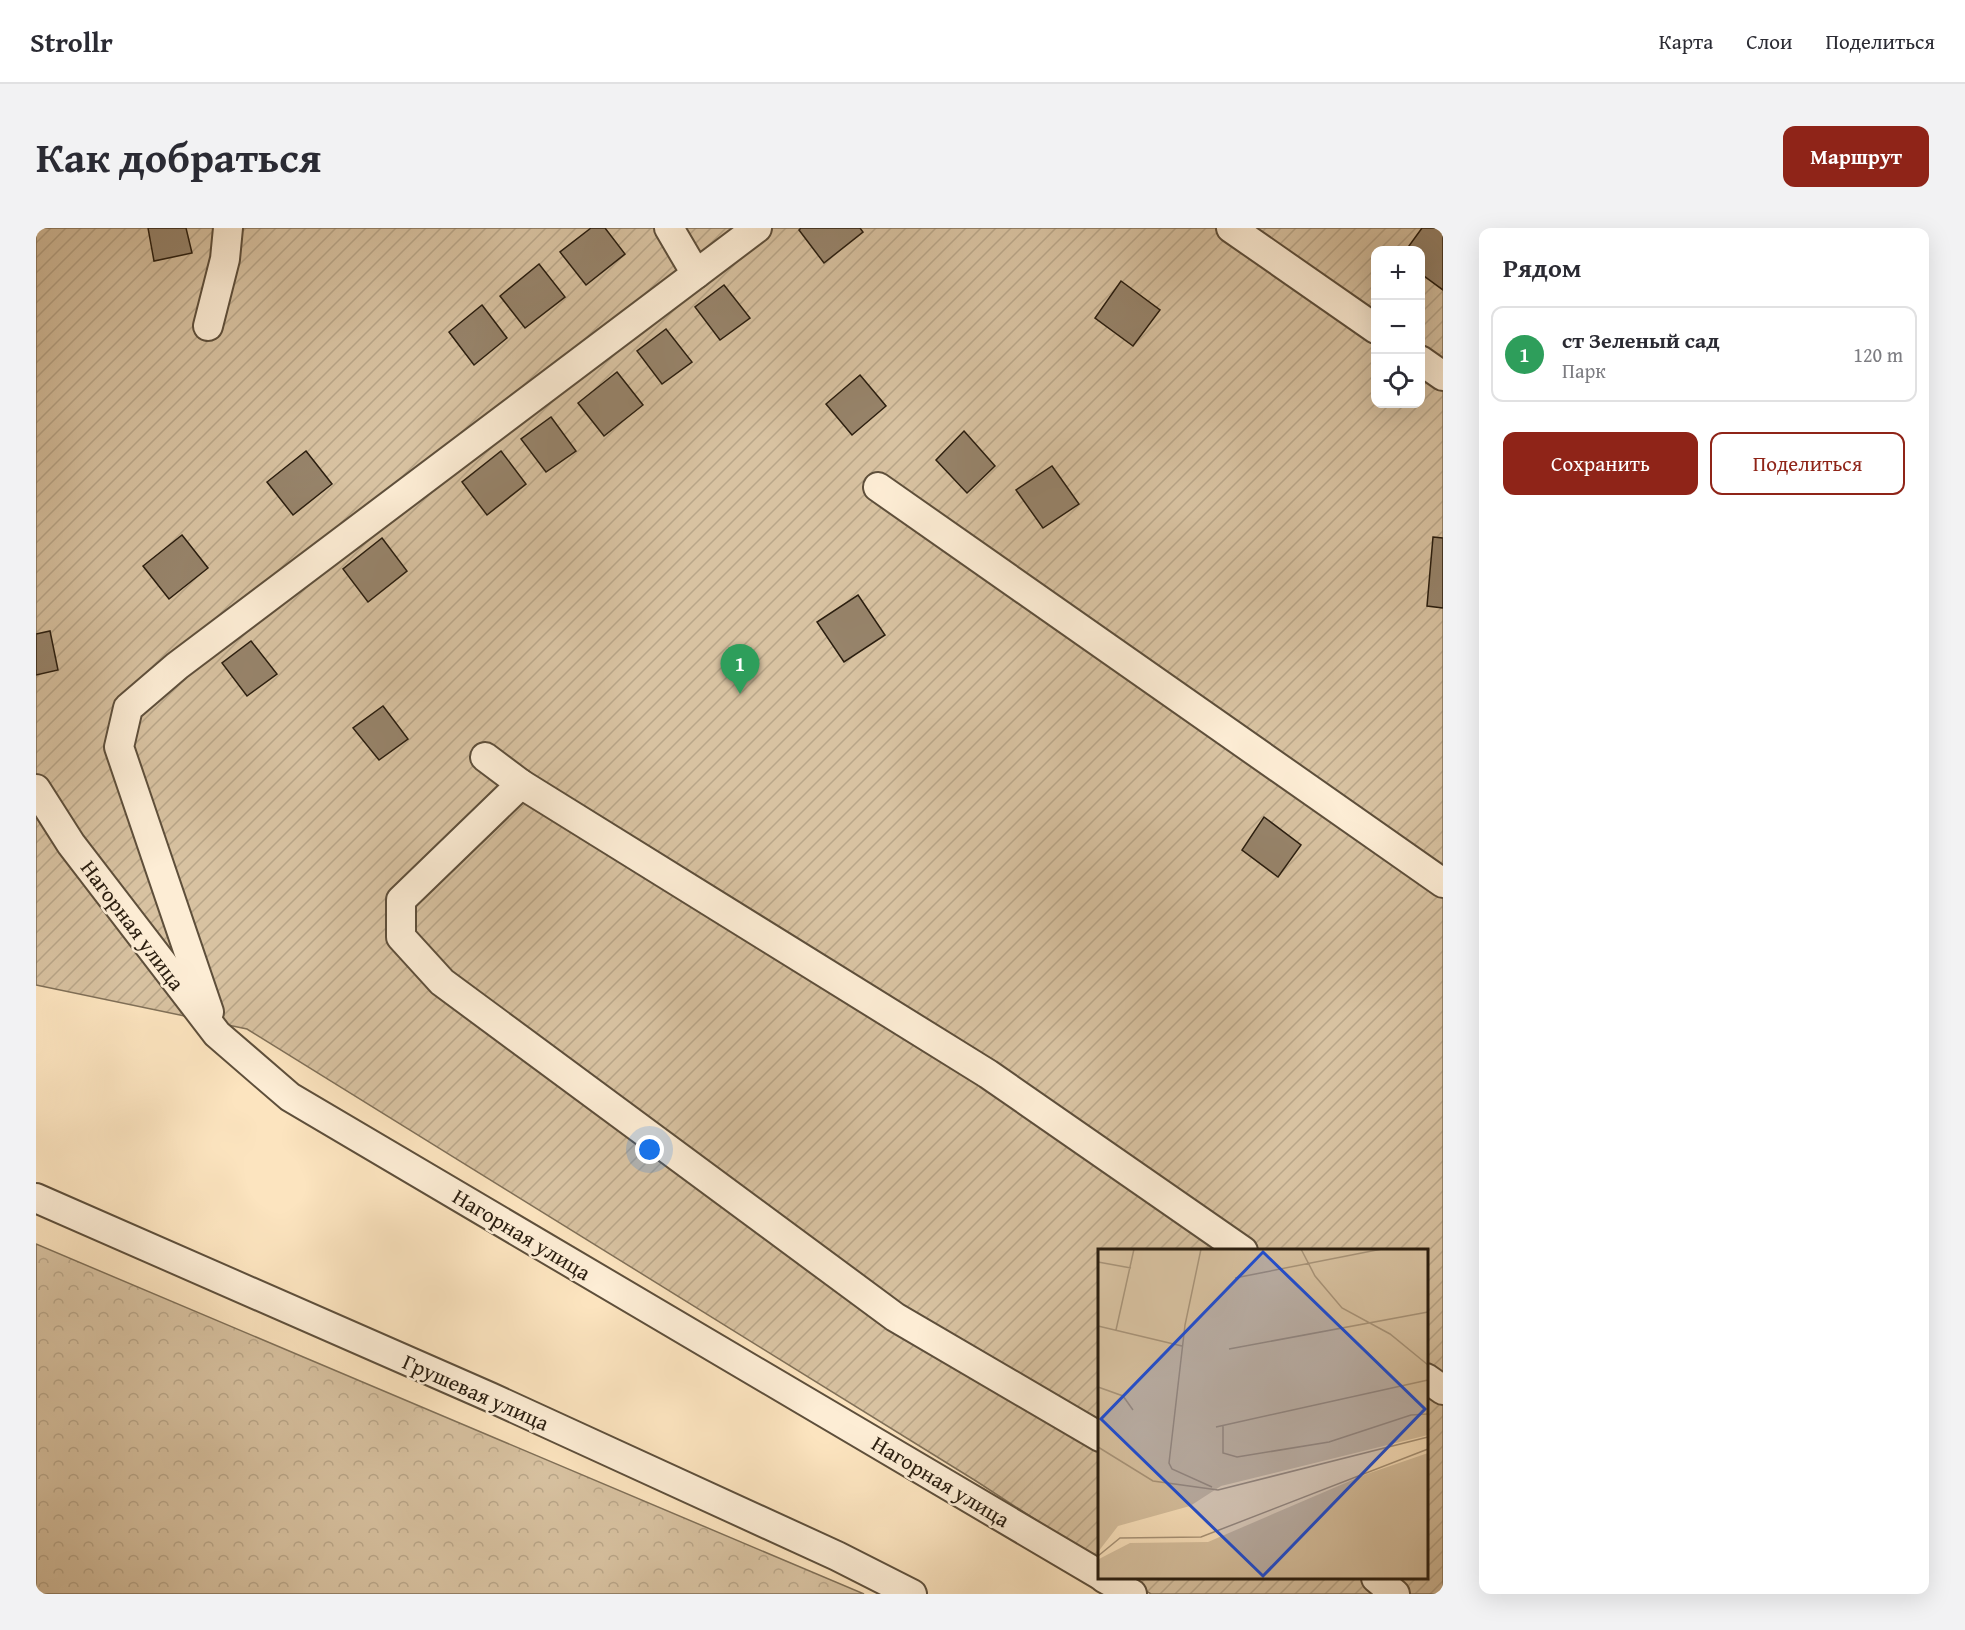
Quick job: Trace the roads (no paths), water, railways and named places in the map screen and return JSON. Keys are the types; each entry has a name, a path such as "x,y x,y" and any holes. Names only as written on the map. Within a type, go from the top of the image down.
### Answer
{"street":[{"path":"208,326 225,259 228,228"},
{"path":"669,228 696,274"},
{"path":"217,1034 119,747 128,708 177,666 757,228"},
{"path":"1231,228 1371,326"},
{"path":"1425,363 1443,376"},
{"path":"878,487 1443,883"},
{"path":"484,757 521,784 988,1074 1239,1249"},
{"path":"521,784 401,900 401,937 442,982 895,1317 1098,1436"},
{"name":"Нагорная улица","path":"36,789 71,844 217,1034 290,1097 1098,1574"},
{"name":"Грушевая улица","path":"36,1198 490,1397 837,1556 912,1594"},
{"path":"1428,1379 1443,1390"},
{"path":"1106,1579 1132,1594"},
{"path":"1377,1579 1395,1594"}],"place":[{"name":"ст Зеленый сад","path":"740,694"}]}
